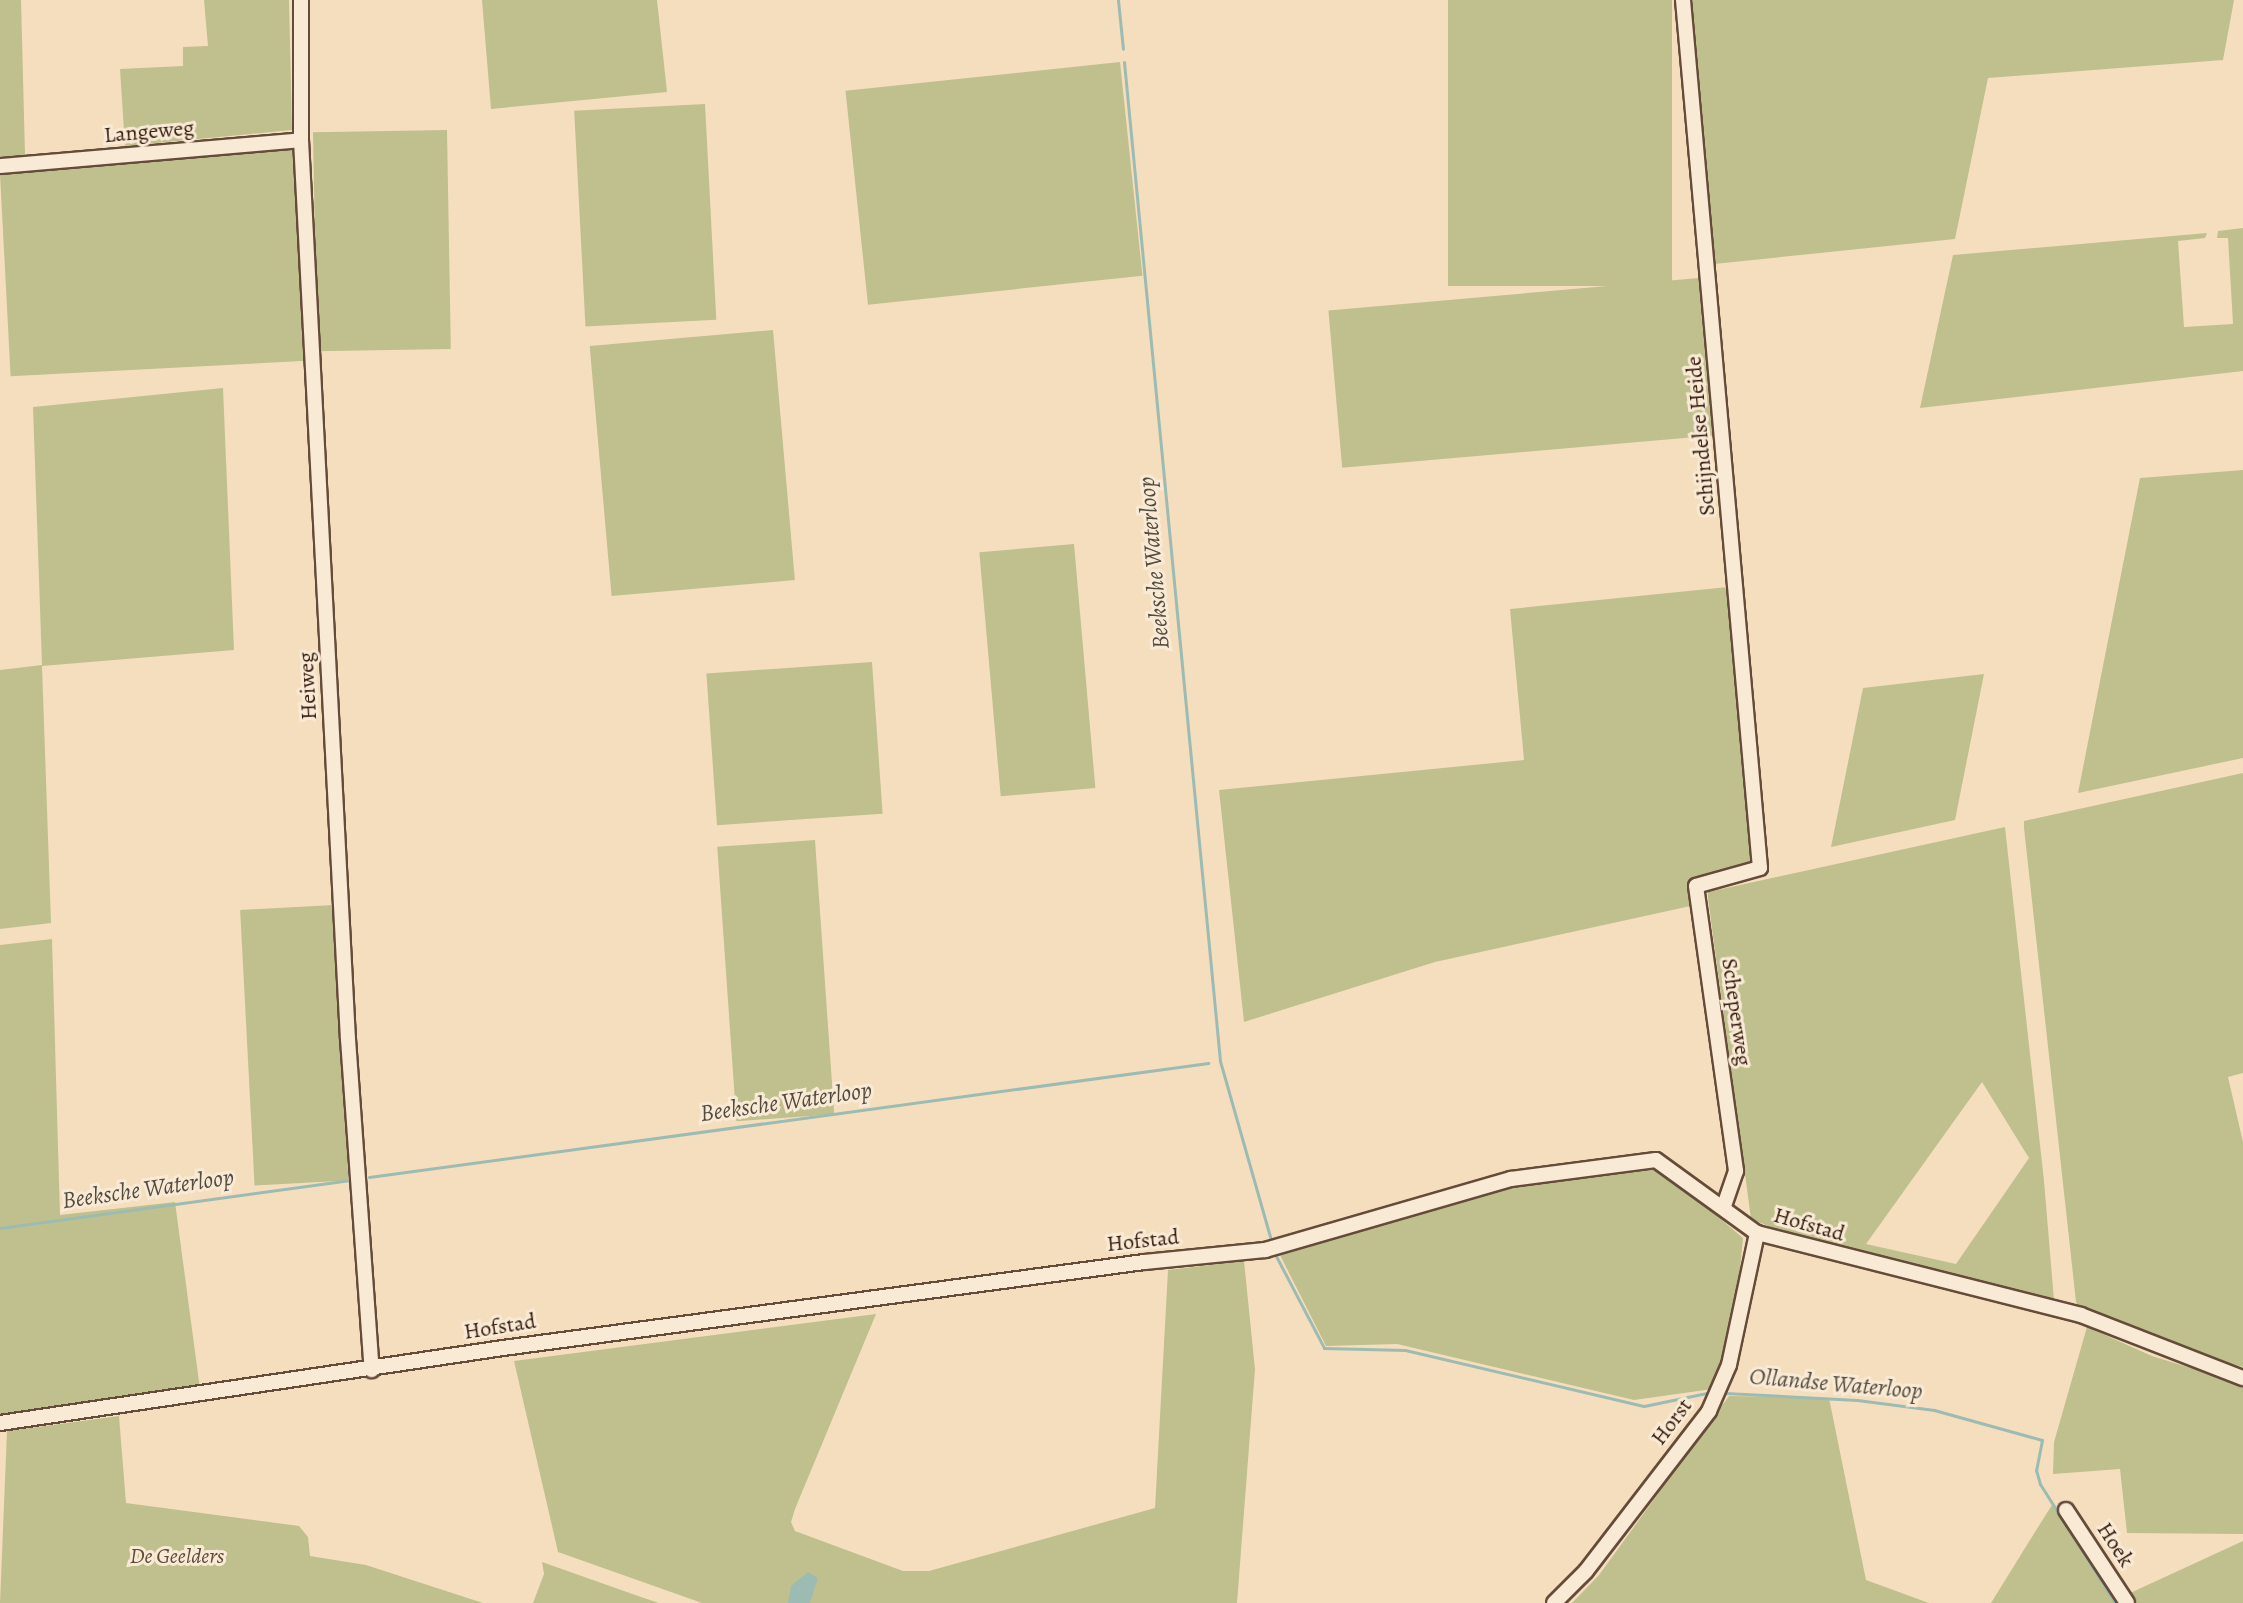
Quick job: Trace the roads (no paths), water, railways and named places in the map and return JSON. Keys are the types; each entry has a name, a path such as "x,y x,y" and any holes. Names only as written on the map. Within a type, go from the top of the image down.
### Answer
{"street":[{"name":"Heiweg","path":"301,0 301,140 348,1039 372,1370"},
{"name":"Schijndelse Heide","path":"1683,0 1760,868"},
{"name":"Langeweg","path":"0,166 301,140"},
{"name":"Scheperweg","path":"1723,1208 1736,1171 1696,886 1760,868"},
{"name":"Hofstad","path":"0,1423 1144,1262 1265,1250 1511,1179 1656,1160 1757,1233 2081,1315 2243,1378"},
{"name":"Horst","path":"1554,1603 1586,1571 1709,1411 1729,1365 1757,1233"},
{"name":"Hoek","path":"2066,1510 2127,1603"}],"water":[{"path":"808,1572 818,1578 810,1603 788,1603 791,1586"}],"waterway":[{"name":"Beeksche Waterloop","path":"1118,0 1123,49"},
{"name":"Beeksche Waterloop","path":"1124,62 1220,1061 1270,1237"},
{"name":"Beeksche Waterloop","path":"369,1177 1208,1063"},
{"name":"Beeksche Waterloop","path":"0,1228 349,1180"},
{"name":"Ollandse Waterloop","path":"1276,1256 1324,1348 1405,1350 1644,1406 1707,1393"},
{"name":"Ollandse Waterloop","path":"1725,1393 1857,1400 1934,1410 2042,1440 2036,1470 2040,1484 2115,1603"}],"park label":[{"name":"De Geelders","path":"177,1557"}]}
